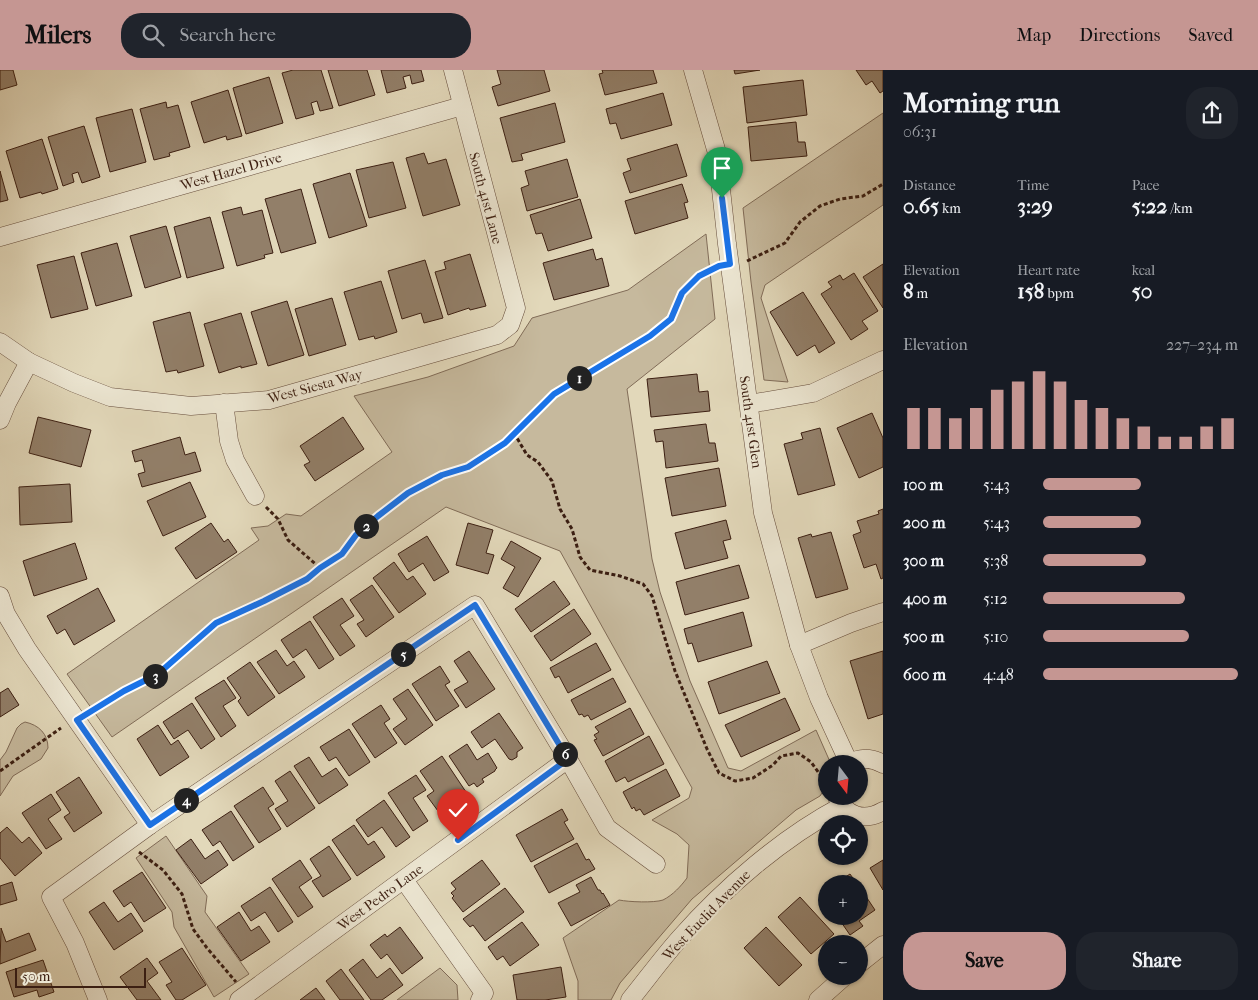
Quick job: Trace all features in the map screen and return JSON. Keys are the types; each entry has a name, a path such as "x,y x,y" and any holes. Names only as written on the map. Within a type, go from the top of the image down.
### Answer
{"street":[{"name":"South 41st Lane","path":"453,70 516,308 510,325"},
{"name":"South 41st Glen","path":"693,70 717,153 763,513 799,645 819,698 844,755"},
{"name":"West Hazel Drive","path":"0,237 462,106"},
{"name":"West Siesta Way","path":"0,342 29,362 110,397 191,406 269,400 497,335 510,325"},
{"path":"749,404 813,393 883,360"},
{"path":"0,420 29,362"},
{"path":"224,403 229,441 235,460 255,496"},
{"path":"0,596 6,614 28,649 150,825"},
{"path":"98,1000 75,943 51,897 150,825 475,605 568,759 607,828 656,864"},
{"path":"799,645 883,612"},
{"path":"868,758 883,764"},
{"name":"West Pedro Lane","path":"244,997 568,759"},
{"name":"West Euclid Avenue","path":"630,1000 681,937 749,870 818,820 835,805"},
{"name":"West Euclid Avenue","path":"842,805 849,813 867,818 883,811"},
{"path":"404,880 484,993 480,1000"},
{"path":"868,957 883,945"},
{"path":"818,1000 835,985"}],"path":[{"path":"0,771 59,729 124,691 158,674 216,623 307,579 342,554 356,535 408,493 442,475 468,467 505,443 554,394 650,336 671,319 682,293 699,276 719,266 743,263 785,243 800,222 820,206 840,199 863,196 883,184"},
{"path":"514,433 527,455 538,462 552,481 560,508 572,530 580,557 590,570 620,576 643,584 652,596 675,671 707,750 719,773 734,781 753,778 773,765 782,756 798,753 811,762 818,772"},
{"path":"255,496 278,519 288,540 320,568"},
{"path":"127,842 162,870 182,894 193,928 206,948 240,986 244,997"}],"shaded area":[{"path":"883,113 883,205 765,285 761,298 788,382 764,380 743,208"},
{"path":"706,234 715,319 627,389 652,559 660,592 690,681 728,768 741,771 816,730 827,755 818,755 818,797 796,810 692,899 620,983 611,1000 578,1000 578,981 563,938 619,900 654,902 663,900 682,884 687,878 689,845 677,834 652,820 689,798 692,788 560,551 446,507 112,737 67,674 259,540 251,528 268,526 286,514 301,516 392,452 354,396 428,377 514,346 532,318 628,290"},
{"path":"25,722 34,725 42,731 48,743 48,748 41,759 13,776 0,796 0,760 6,752 17,728"},
{"path":"166,836 207,896 205,912 249,974 214,997 174,927 172,912 136,858"},
{"path":"440,968 457,985 458,1000 397,1000"}],"building":[{"path":"0,70 13,70 17,85 0,90"},
{"path":"293,70 321,70 333,108 320,111 317,101 311,103 314,114 296,119 282,73"},
{"path":"328,70 367,70 375,95 339,106"},
{"path":"381,70 421,70 424,81 412,84 410,75 403,77 406,88 387,93"},
{"path":"497,70 544,70 550,91 498,106 492,87 501,84"},
{"path":"602,70 653,70 657,83 605,95 599,74 603,73"},
{"path":"734,70 760,70 735,74"},
{"path":"856,70 883,70 883,91 880,93 872,81 866,85"},
{"path":"269,77 283,123 246,134 233,88"},
{"path":"803,80 807,115 747,123 743,87"},
{"path":"228,90 242,136 227,140 226,136 204,143 191,102"},
{"path":"663,93 672,125 621,139 616,123 610,124 606,109"},
{"path":"166,102 167,108 178,105 190,147 169,153 170,156 154,160 140,109"},
{"path":"555,103 565,142 521,154 523,160 512,162 500,118"},
{"path":"132,109 146,162 110,172 96,118"},
{"path":"796,122 798,142 805,142 807,156 751,161 748,127"},
{"path":"84,126 100,177 82,183 78,172 72,174 74,182 63,186 48,137"},
{"path":"42,139 58,189 20,198 6,151"},
{"path":"677,144 687,176 630,193 623,173 631,170 627,159"},
{"path":"424,153 428,164 446,159 460,205 423,216 406,158"},
{"path":"567,159 578,197 527,211 521,188 529,185 525,171"},
{"path":"393,162 406,208 369,218 356,170"},
{"path":"0,171 8,200 0,202"},
{"path":"350,173 367,226 329,238 313,184"},
{"path":"682,184 688,202 684,203 688,218 635,234 625,201"},
{"path":"301,189 316,243 281,253 265,199"},
{"path":"580,199 592,238 548,251 542,233 536,234 530,215"},
{"path":"241,207 243,215 262,210 273,253 264,255 265,258 237,266 222,212"},
{"path":"210,217 224,268 187,278 174,227"},
{"path":"166,226 181,277 145,288 130,236"},
{"path":"117,243 132,296 96,306 81,253"},
{"path":"593,249 596,260 602,258 609,286 554,300 543,263"},
{"path":"470,254 486,306 470,310 469,308 448,315 435,272 446,269 444,262"},
{"path":"74,256 88,309 51,318 37,265"},
{"path":"425,260 443,318 424,323 421,313 402,319 388,271"},
{"path":"883,264 883,308 863,277"},
{"path":"854,273 878,311 862,321 868,329 851,340 821,294 832,287 828,282 840,275 843,280"},
{"path":"381,281 397,332 375,339 374,336 359,340 344,292"},
{"path":"803,292 835,343 819,353 815,345 797,356 770,312"},
{"path":"332,298 346,345 309,356 295,309"},
{"path":"287,301 304,355 268,366 251,312"},
{"path":"190,312 204,366 178,373 177,370 166,372 153,322"},
{"path":"241,313 257,364 241,368 241,366 219,373 204,324"},
{"path":"697,374 699,392 708,391 710,411 651,417 647,379"},
{"path":"872,413 883,438 883,467 859,478 837,428"},
{"path":"38,417 91,430 81,467 29,453"},
{"path":"343,417 364,449 315,481 304,465 310,462 300,446"},
{"path":"706,424 709,443 715,443 718,461 666,468 663,441 656,442 654,430"},
{"path":"820,428 835,485 798,495 784,444 803,439 801,433"},
{"path":"180,437 185,455 195,452 201,471 142,487 138,474 145,472 142,460 135,462 132,451"},
{"path":"719,468 726,506 672,516 665,478"},
{"path":"190,482 206,517 163,536 147,501"},
{"path":"70,484 72,522 20,525 19,487"},
{"path":"883,509 883,578 881,579 876,564 864,568 853,535 861,532 857,521 879,514 878,511"},
{"path":"726,520 731,539 723,541 728,558 685,569 675,533"},
{"path":"211,523 224,542 228,539 237,552 196,579 175,548"},
{"path":"468,523 493,530 486,553 494,555 488,574 456,565"},
{"path":"831,532 848,589 816,598 798,538 811,534 812,537"},
{"path":"427,536 449,572 434,581 423,563 409,572 398,554"},
{"path":"511,541 541,558 518,597 503,588 515,567 501,559"},
{"path":"75,543 87,579 34,596 23,561"},
{"path":"394,562 407,580 413,576 426,594 399,613 373,578"},
{"path":"739,565 749,598 685,615 676,582"},
{"path":"554,581 570,604 531,632 515,609"},
{"path":"372,585 394,617 366,637 357,624 364,620 350,600"},
{"path":"98,588 115,621 74,645 65,629 57,634 47,616"},
{"path":"342,598 354,616 340,625 355,646 340,656 313,617"},
{"path":"574,609 591,634 551,661 534,636"},
{"path":"743,612 752,646 698,662 692,643 688,644 684,629"},
{"path":"310,621 334,659 319,669 306,649 293,658 281,640"},
{"path":"596,643 611,670 568,693 559,676 555,678 550,668"},
{"path":"276,650 287,666 294,661 305,677 279,694 257,662"},
{"path":"469,651 495,689 466,708 454,690 468,682 454,661"},
{"path":"883,651 883,714 868,719 850,661"},
{"path":"767,661 780,693 719,714 708,682"},
{"path":"250,662 275,697 248,716 238,701 241,698 227,678"},
{"path":"440,666 450,682 445,685 459,706 436,721 412,684"},
{"path":"613,678 626,702 591,720 588,715 584,717 582,714 579,715 571,700"},
{"path":"224,680 236,698 223,706 236,726 221,737 195,698"},
{"path":"8,688 19,705 0,717 0,693"},
{"path":"408,689 433,725 405,745 393,729 407,719 393,699"},
{"path":"785,698 800,730 741,757 725,725"},
{"path":"192,703 215,739 201,749 188,730 174,739 163,722"},
{"path":"381,705 390,719 384,723 397,743 375,758 352,724"},
{"path":"630,708 644,734 603,756 594,740 597,739 594,735 599,732 595,727"},
{"path":"499,713 523,748 517,752 517,757 512,760 509,759 495,739 482,748 471,732"},
{"path":"158,725 171,745 178,740 189,757 160,776 137,739"},
{"path":"349,729 370,762 349,776 336,757 329,761 320,747"},
{"path":"649,736 664,764 628,782 625,777 616,782 605,761"},
{"path":"467,744 477,760 488,753 497,768 482,779 484,782 477,787 474,783 469,786 449,756"},
{"path":"442,756 466,792 438,811 427,796 434,791 420,771"},
{"path":"309,757 322,777 336,768 348,785 319,804 294,766"},
{"path":"666,769 680,796 644,815 640,809 636,811 634,807 632,809 623,792"},
{"path":"290,771 315,808 287,827 275,809 288,801 275,781"},
{"path":"416,775 426,790 413,798 428,821 413,831 388,793"},
{"path":"79,777 102,813 74,832 64,817 70,813 56,792"},
{"path":"263,787 274,804 268,808 281,829 259,843 234,806"},
{"path":"51,794 61,810 48,819 62,839 46,849 22,813"},
{"path":"384,800 410,837 396,847 382,827 368,837 356,820"},
{"path":"562,809 568,820 564,822 574,839 531,862 516,835"},
{"path":"231,811 254,847 233,861 220,841 213,846 202,830"},
{"path":"354,825 368,845 374,841 385,857 357,876 332,840"},
{"path":"7,827 22,843 29,837 42,853 15,876 0,858 0,833"},
{"path":"191,839 205,859 218,850 228,865 201,884 176,850"},
{"path":"577,843 586,860 589,859 595,869 549,893 534,866"},
{"path":"329,846 351,879 323,897 312,881 321,876 310,859"},
{"path":"300,860 312,878 299,887 313,907 298,917 272,879"},
{"path":"482,860 500,884 463,912 452,898 454,896 451,893 456,889 451,883"},
{"path":"883,860 883,890 870,868"},
{"path":"142,872 166,908 144,922 131,902 124,907 113,891"},
{"path":"591,877 598,890 603,893 610,905 571,926 558,903 580,892 576,885"},
{"path":"12,882 17,900 0,905 0,886"},
{"path":"270,887 293,922 278,932 265,912 251,921 241,906"},
{"path":"505,888 524,912 485,941 473,925 470,927 463,919"},
{"path":"800,897 818,917 818,925 826,925 834,934 818,935 818,948 811,954 778,917"},
{"path":"868,900 875,910 868,915"},
{"path":"104,902 118,922 131,913 143,931 114,950 89,912"},
{"path":"239,912 251,931 259,926 270,942 241,961 217,927"},
{"path":"522,922 539,945 510,966 503,956 497,960 488,947"},
{"path":"843,925 863,926 850,935"},
{"path":"400,927 423,958 402,974 387,954 381,959 370,945 385,934 387,937"},
{"path":"766,927 802,965 779,986 744,948"},
{"path":"1,928 6,942 29,933 36,950 0,964"},
{"path":"182,948 206,985 182,1000 176,1000 166,985 172,982 159,962"},
{"path":"147,958 158,973 147,981 161,1000 137,1000 120,977"},
{"path":"363,959 377,978 390,968 403,985 382,1000 371,1000 349,970"},
{"path":"43,960 54,992 39,997 37,990 14,997 6,972"},
{"path":"561,967 566,997 545,1000 517,1000 513,975"},
{"path":"341,969 364,1000 340,1000 326,981"},
{"path":"316,988 325,1000 300,1000"}],"route":[{"path":"458,840 568,759 475,605 150,825 77,720 124,691 158,674 216,623 307,579 342,554 356,535 408,493 442,475 468,467 505,443 554,394 650,336 671,319 682,293 699,276 719,266 730,264 722,198"}]}
